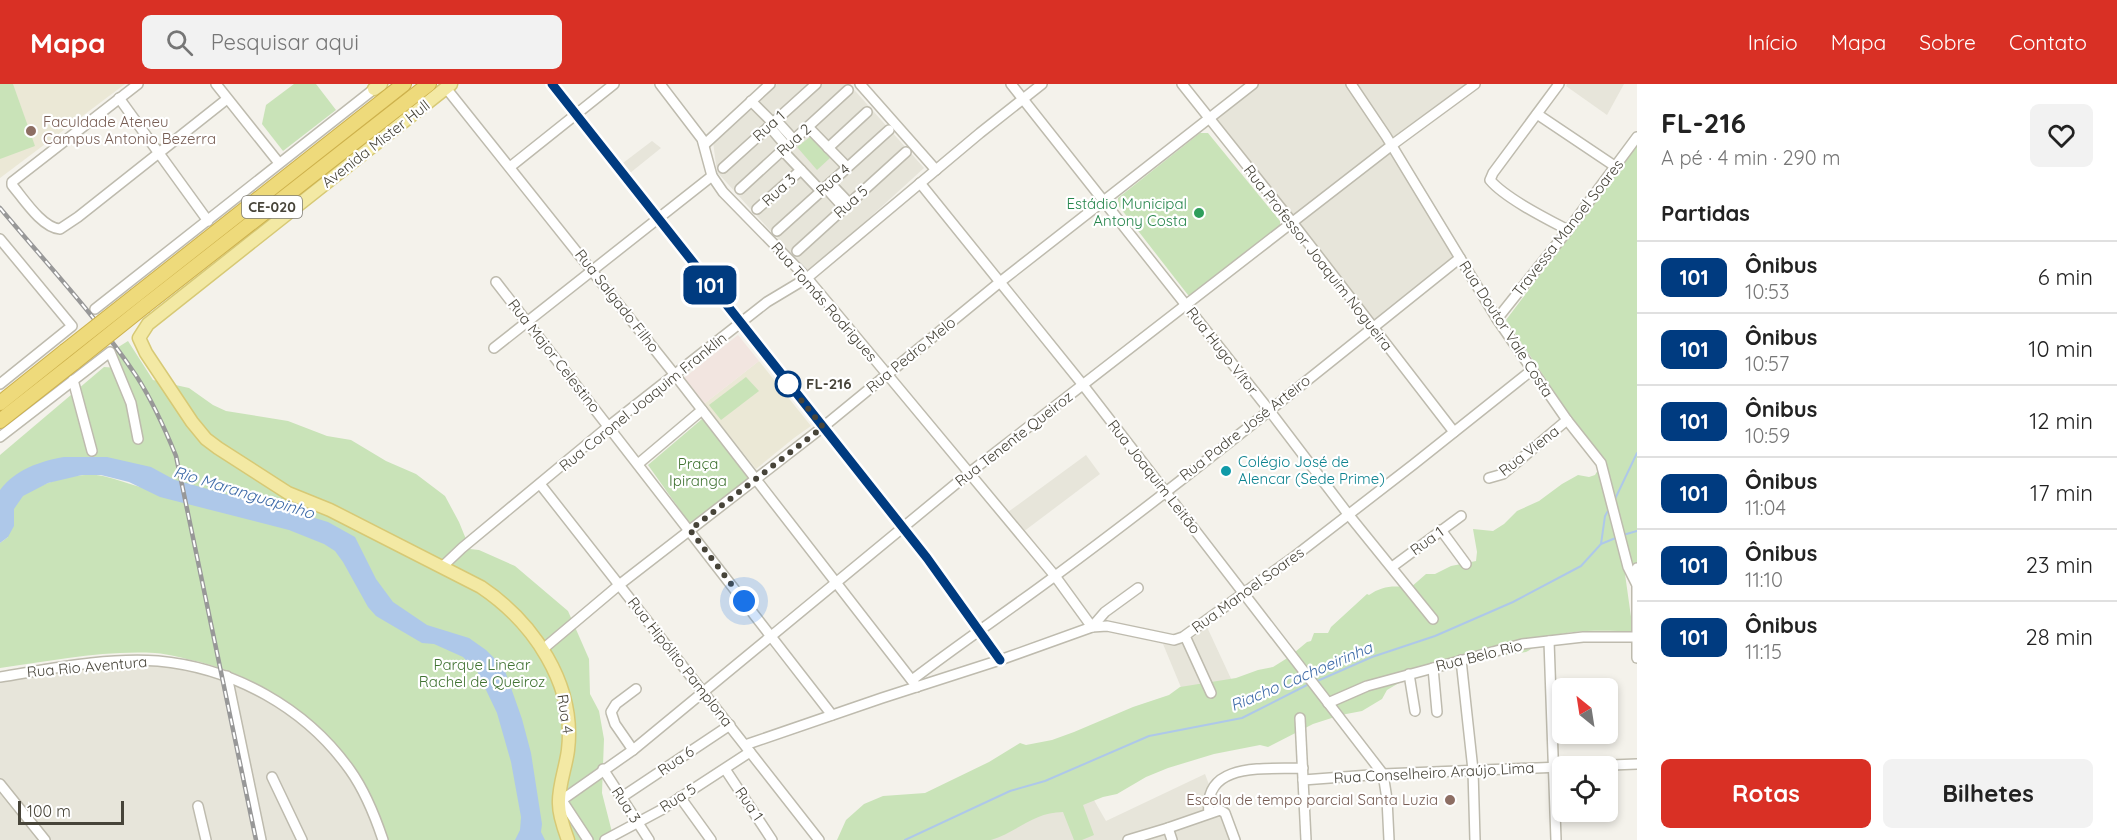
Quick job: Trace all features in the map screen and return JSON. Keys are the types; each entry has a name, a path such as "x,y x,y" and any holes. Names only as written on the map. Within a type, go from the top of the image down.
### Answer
{"highway":[{"name":"Avenida Mister Hull","path":"0,403 404,84"},
{"name":"Avenida Mister Hull","path":"0,421 145,306 402,114 429,84"},
{"path":"378,87 383,101"}],"main road":[{"name":"Avenida Mister Hull","path":"140,342 141,334 148,324 213,274 402,114 449,86"},
{"name":"Rua 4","path":"140,342 192,422 212,443 288,493 330,510 481,586 519,618 543,649 560,685 568,717 569,747 560,800 568,840"}],"street":[{"path":"138,84 11,184 46,224 60,229 78,217 227,99"},
{"path":"216,84 279,163"},
{"path":"552,84 903,528 1000,660"},
{"path":"510,167 614,84"},
{"name":"Rua Tomás Rodrigues","path":"660,84 705,144 712,176 723,192 807,278 1055,576 1092,627"},
{"path":"705,144 770,84"},
{"name":"Rua 1","path":"723,168 816,84"},
{"path":"860,84 936,170"},
{"name":"Rua Hugo Vítor","path":"1011,84 1433,619"},
{"name":"Rua Coronel Joaquim Franklin","path":"443,566 609,426 768,302 807,278 1042,84"},
{"name":"Rua Professor Joaquim Nogueira","path":"1182,84 1454,432"},
{"name":"Rua Pedro Melo","path":"543,649 619,585 823,427 1000,282 1253,84"},
{"name":"Rua Doutor Vale Costa","path":"1351,84 1392,145 1497,319 1601,463 1636,583 1637,658"},
{"name":"Rua Tenente Queiroz","path":"560,800 633,750 969,473 1392,145 1475,84"},
{"path":"1559,84 1490,180 1513,198 1568,230"},
{"name":"Rua Salgado Filho","path":"449,86 914,684"},
{"path":"95,309 378,87"},
{"name":"Rua 2","path":"740,189 848,90"},
{"path":"119,98 208,221"},
{"path":"752,100 773,123 801,170 826,187 847,206"},
{"path":"828,148 867,112"},
{"path":"1537,114 1616,167"},
{"path":"808,128 847,167"},
{"name":"Rua 4","path":"777,231 889,130"},
{"name":"Travessa Manoel Soares","path":"1497,319 1568,230 1637,137"},
{"name":"Rua 5","path":"797,251 906,152"},
{"name":"Rua 3","path":"757,209 801,170"},
{"path":"494,348 712,176"},
{"name":"Rua Joaquim Leitão","path":"920,183 1083,385 1383,774"},
{"path":"0,239 72,326 0,384"},
{"name":"Rua Padre José Arteiro","path":"914,684 979,629 1055,576 1460,258"},
{"name":"Rua Major Celestino","path":"496,282 832,715"},
{"path":"0,437 110,352 132,403 138,439"},
{"name":"Rua Manoel Soares","path":"747,749 914,684 1000,660 1092,627 1107,626 1174,639 1185,636 1244,594 1532,370"},
{"path":"73,380 92,451"},
{"path":"638,464 702,410"},
{"name":"Rua Viena","path":"1489,478 1503,474 1568,420"},
{"name":"Rua Hipólito Pamplona","path":"540,484 819,840"},
{"name":"Rua 1","path":"1392,567 1461,516"},
{"path":"1441,530 1466,564"},
{"path":"1092,627 1105,612 1138,588"},
{"path":"1185,636 1210,693"},
{"name":"Rua Belo Rio","path":"1326,700 1409,674 1522,644 1583,637 1636,637"},
{"path":"1549,641 1554,756"},
{"path":"1461,660 1473,770 1474,840"},
{"name":"Rua Rio Aventura","path":"0,677 53,668 124,661 158,661 227,676 268,696 311,726 326,741 351,771 383,840"},
{"path":"1433,668 1437,712"},
{"path":"1409,674 1415,711"},
{"path":"227,676 261,840"},
{"path":"633,750 618,729 611,712 616,704 636,689"},
{"path":"1300,718 1306,840"},
{"name":"Rua 6","path":"622,797 730,725"},
{"name":"Rua 5","path":"604,840 725,769 747,749"},
{"name":"Rua Conselheiro Araújo Lima","path":"1618,764 1637,764"},
{"name":"Rua Conselheiro Araújo Lima","path":"1303,780 1552,766"},
{"path":"1209,813 1209,794 1225,776 1242,771 1303,768"},
{"name":"Rua 3","path":"603,769 649,840"},
{"name":"Rua 1","path":"725,769 772,840"},
{"path":"1383,774 1388,799 1389,840"},
{"path":"272,777 302,840"},
{"path":"0,784 45,840"},
{"path":"680,797 711,840"},
{"path":"560,800 588,840"},
{"path":"198,806 206,840"},
{"path":"1128,840 1220,810 1225,813 1235,840"},
{"path":"1556,822 1556,840"},
{"path":"1168,828 1172,840"}],"shaded area":[{"name":"Faculdade Ateneu Campus Antonio Bezerra","path":"0,84 125,84 0,178"},
{"path":"777,84 849,84 924,168 810,272 717,172 713,142"},
{"path":"1248,84 1470,84 1388,142 1454,257 1372,322 1205,120"},
{"path":"1567,84 1624,84 1607,115 1566,86"},
{"path":"652,141 661,148 630,173 623,163"},
{"path":"738,335 759,361 704,404 684,378"},
{"path":"759,361 811,426 756,469 704,404"},
{"path":"1086,455 1100,474 1023,532 1008,512"},
{"path":"1207,627 1239,696 1190,709 1163,644 1186,643"},
{"path":"158,661 223,675 256,840 0,840 0,677 53,668"},
{"path":"227,676 290,710 351,771 383,840 261,840"},
{"path":"1205,774 1230,840 959,840 1087,788 1106,821"}],"green space":[{"path":"0,84 13,84 35,146 0,159"},
{"path":"294,84 316,84 336,110 283,151 262,124 266,105"},
{"name":"Estádio Municipal Antony Costa","path":"1200,133 1208,133 1280,221 1280,227 1194,295 1188,295 1118,205 1118,198"},
{"path":"810,137 830,158 817,170 797,147"},
{"path":"1637,146 1637,564 1625,574 1633,631 1588,631 1554,635 1539,642 1526,652 1481,659 1469,665 1458,665 1409,677 1387,690 1382,699 1362,711 1313,724 1268,747 1260,745 1214,754 1168,768 1146,777 1117,794 1083,805 1094,835 1082,840 1074,840 1063,812 1043,815 991,840 837,840 846,820 864,804 883,796 925,793 989,762 1020,743 1026,745 1052,740 1169,695 1180,687 1236,678 1273,667 1311,641 1314,633 1328,633 1331,627 1367,594 1388,587 1410,588 1426,574 1435,574 1451,566 1476,561 1477,552 1473,529 1493,531 1517,511 1539,501 1578,475 1589,477 1595,475 1598,470 1592,448 1506,320"},
{"name":"Parque Linear Rachel de Queiroz","path":"128,341 153,380 189,388 226,411 288,421 327,436 351,440 386,461 416,474 445,496 470,549 479,550 515,566 568,611 589,659 590,694 599,711 604,739 602,793 614,840 387,840 375,808 359,778 340,751 317,726 291,705 263,687 232,673 172,655 136,652 77,657 0,668 0,543 8,537 0,532 0,455 104,367 119,368 112,351","holes":["48,472 128,475 144,488 103,476 84,475 53,481 25,494"]},
{"path":"746,377 759,391 721,420 709,405"},
{"name":"Praça Ipiranga","path":"702,419 706,420 749,480 690,524 648,465"}],"water":[{"name":"Rio Maranguapinho","path":"64,457 107,457 151,467 175,480 328,522 355,537 376,579 393,602 427,625 469,638 486,650 504,668 531,753 542,824 541,832 545,840 515,840 520,830 521,817 511,762 497,713 477,671 463,657 434,644 422,643 376,616 368,607 343,562 335,551 324,544 289,530 160,497 129,482 101,475 82,475 48,483 23,496 14,509 14,526 8,537 0,543 0,490 21,472 46,461"}],"waterway":[{"name":"Riacho Cachoeirinha","path":"1615,499 1637,453"},
{"name":"Riacho Cachoeirinha","path":"1315,682 1372,657 1435,636 1513,602 1581,566 1601,544 1605,516 1609,509"},
{"path":"1623,535 1637,531"},
{"path":"1601,544 1618,537"},
{"name":"Riacho Cachoeirinha","path":"905,840 1010,791 1045,781 1149,736 1242,718 1309,684"}],"railway":[{"path":"0,208 122,355 148,396 176,456 256,840"}],"bus line":[{"name":"101","path":"552,84 927,558 1000,660"}],"place":[{"name":"Faculdade Ateneu Campus Antonio Bezerra","path":"31,131"},
{"name":"Estádio Municipal Antony Costa","path":"1199,213"},
{"name":"FL-216","path":"788,384"},
{"name":"Colégio José de Alencar (Sede Prime)","path":"1226,471"},
{"name":"Escola de tempo parcial Santa Luzia","path":"1450,800"}],"route":[{"path":"744,601 690,530 823,427 788,384"}]}
